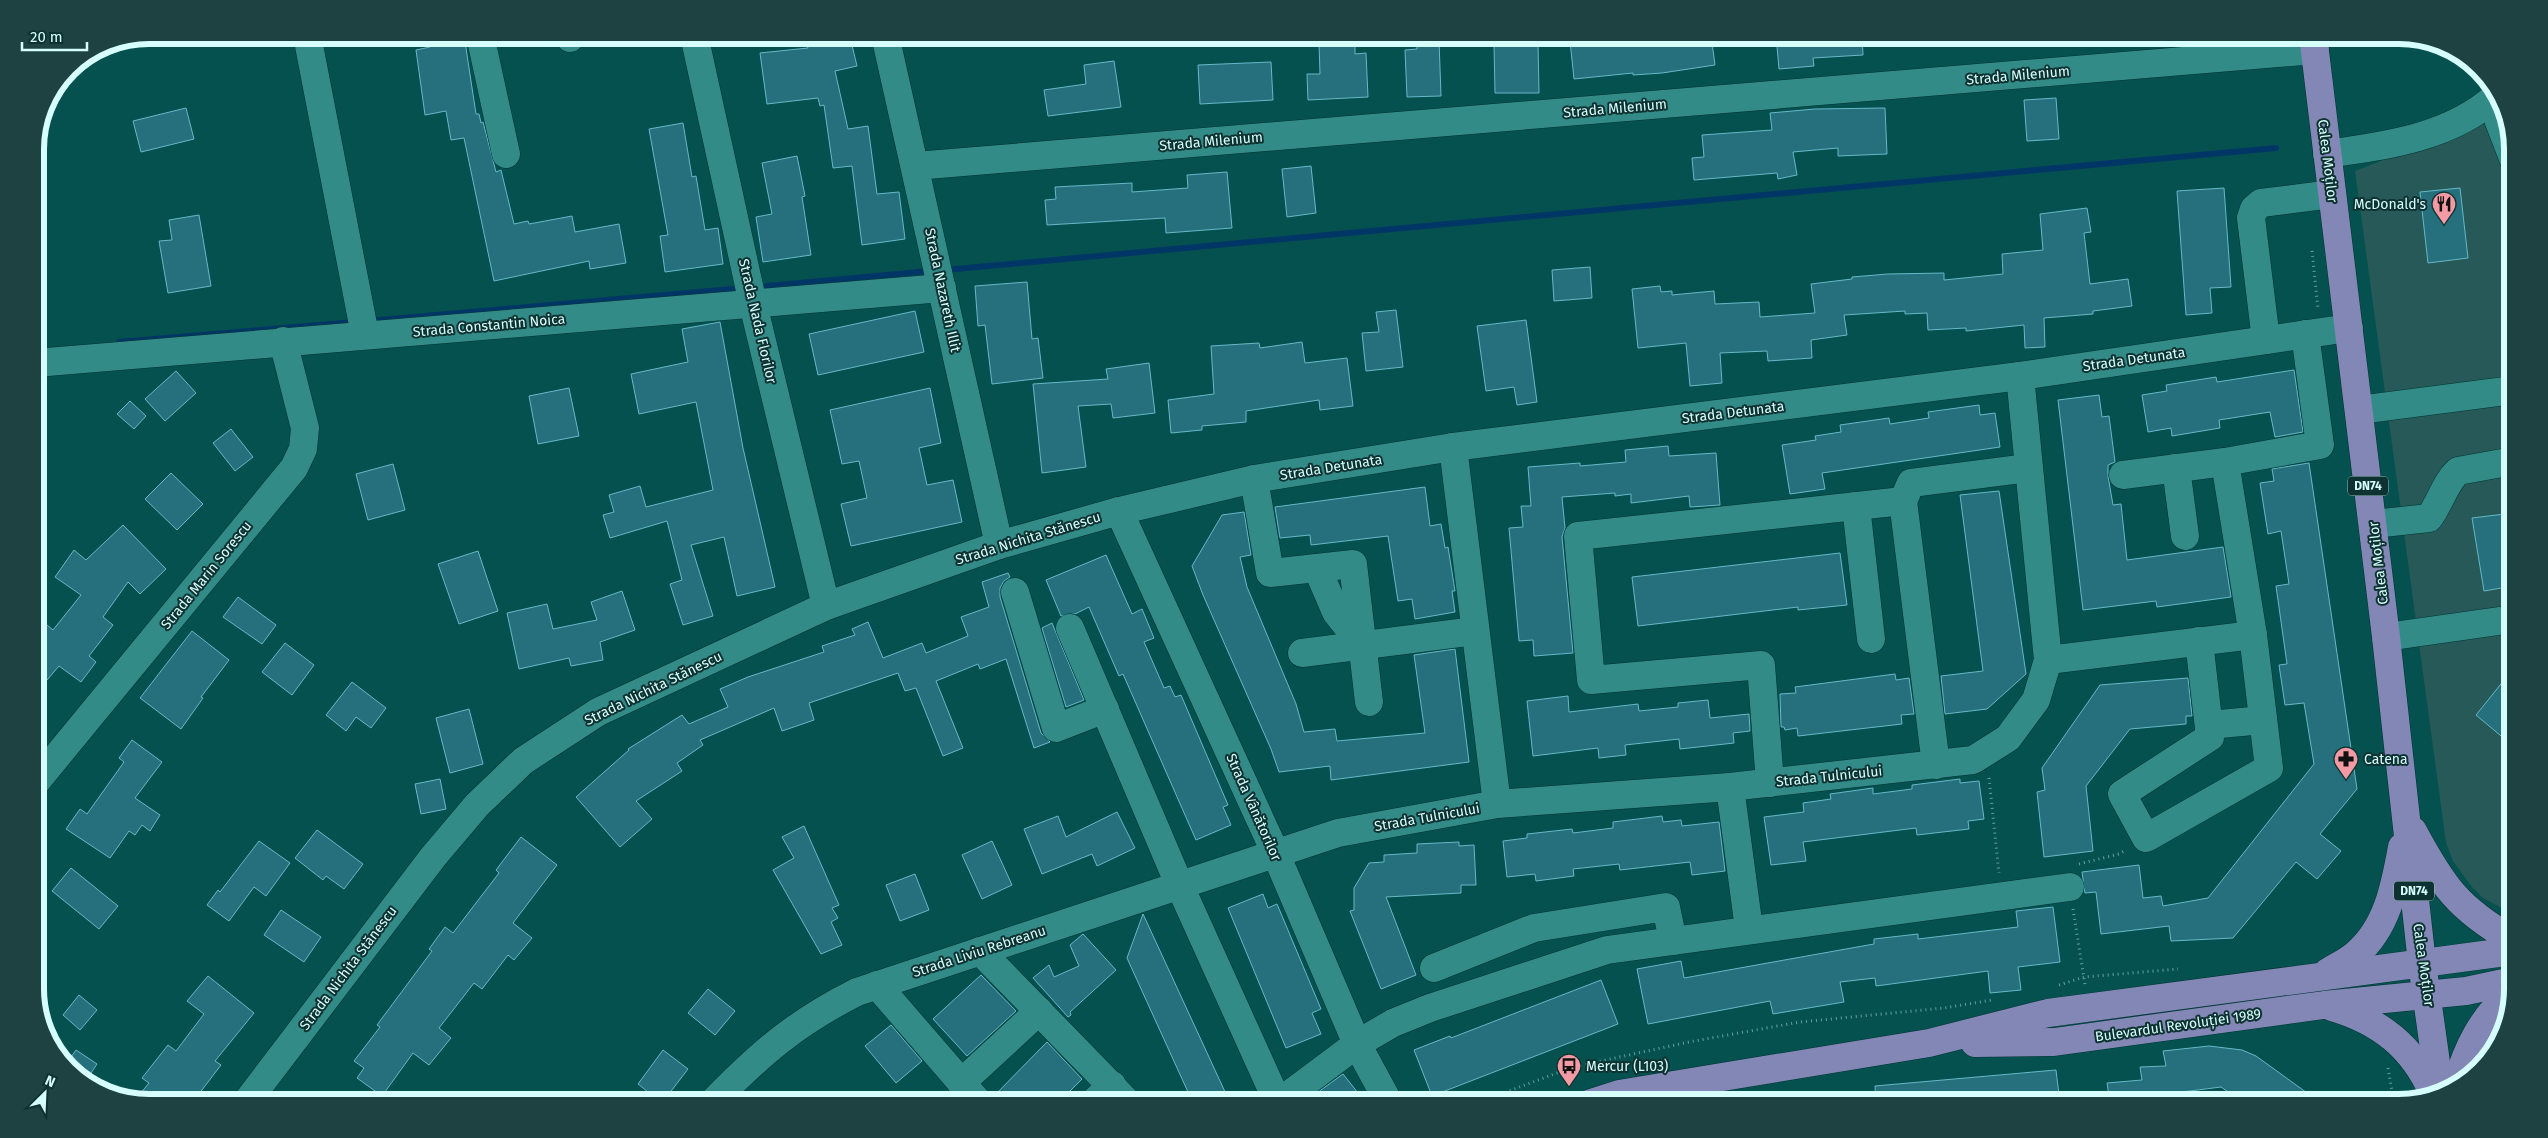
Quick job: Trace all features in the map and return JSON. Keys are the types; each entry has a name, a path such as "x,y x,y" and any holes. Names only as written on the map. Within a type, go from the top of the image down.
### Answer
{"main road":[{"name":"Calea Moților","path":"2314,44 2373,524 2422,963 2439,1086"},
{"path":"2406,818 2435,872 2449,891 2467,910 2504,934"},
{"path":"2322,976 2354,956 2376,934 2393,891 2406,818"},
{"name":"Bulevardul Revoluției 1989","path":"1620,1094 1929,1043 2048,1013 2504,952"},
{"name":"Bulevardul Revoluției 1989","path":"1929,1043 2054,1042 2324,1005 2466,991 2504,984"},
{"path":"2460,1076 2473,1038 2483,1022 2503,1001"},
{"path":"2324,1005 2368,1020 2387,1032 2404,1046 2418,1064 2431,1089"}],"street":[{"path":"309,44 365,335"},
{"path":"482,44 506,154"},
{"name":"Strada Nada Florilor","path":"696,44 753,304 826,606"},
{"name":"Strada Nazareth Illit","path":"887,44 937,260 999,544"},
{"name":"Strada Milenium","path":"915,166 2303,44"},
{"path":"2328,154 2381,146 2455,124 2492,100"},
{"path":"2266,340 2251,218 2254,209 2260,203 2332,194"},
{"name":"Strada Constantin Noica","path":"44,362 942,288"},
{"name":"Strada Detunata","path":"1119,511 1254,479 1453,447 2020,376 2349,328"},
{"path":"2123,475 2225,462 2320,445 2305,334"},
{"name":"Strada Marin Sorescu","path":"44,772 294,468 303,449 305,428 283,342"},
{"name":"Strada Tulnicului","path":"1276,852 1338,833 1497,804 1730,787 1973,760 2008,738 2036,700 2048,660 2020,376"},
{"path":"2359,410 2504,391"},
{"path":"1453,447 1497,804"},
{"path":"2199,641 2210,738 2122,794 2146,838 2269,768 2254,635 2225,462"},
{"path":"2373,524 2430,518 2451,478 2458,471 2504,463"},
{"path":"1936,765 1903,501 1911,483 2028,468"},
{"path":"2176,468 2185,536"},
{"path":"1254,479 1270,573 1353,564 1368,702"},
{"path":"1770,783 1761,665 1591,680 1578,536 1903,501"},
{"path":"1856,506 1871,639"},
{"name":"Strada Nichita Stănescu","path":"253,1094 433,857 477,805 523,761 598,712 826,606 999,544 1119,511"},
{"name":"Strada Vânătorilor","path":"1119,511 1276,852 1357,1044 1385,1094"},
{"path":"1015,592 1056,728 1105,709"},
{"path":"2386,637 2504,620"},
{"path":"1070,628 1180,884 1274,1094"},
{"path":"1302,653 1475,631"},
{"path":"2048,660 2254,635"},
{"path":"2209,725 2263,720"},
{"path":"1730,787 1749,929"},
{"name":"Strada Liviu Rebreanu","path":"721,1094 780,1038 817,1012 857,992 1276,852"},
{"path":"1290,1094 1357,1044 1393,1023 1608,950 2070,886"},
{"path":"1434,968 1534,928 1666,907 1673,941"},
{"path":"980,951 1120,1094"},
{"path":"877,985 971,1094"},
{"path":"961,1083 1039,1011"}],"path":[{"path":"1986,752 2002,896"},
{"path":"2089,1007 2066,867 2119,854 2146,838"},
{"path":"2056,986 2084,977 2183,968"},
{"path":"1500,1094 1573,1066 1689,1042 1800,1022 1944,1008 2000,999"},
{"path":"2386,1058 2392,1094"}],"shaded area":[{"path":"2495,108 2499,115 2504,142 2504,909 2483,898 2472,887 2453,861 2446,843 2355,171 2475,124"}],"building":[{"path":"429,44 465,44 476,114 479,114 481,123 483,122 496,172 501,170 514,224 528,221 529,224 572,216 575,232 619,224 626,263 590,269 589,261 494,281 464,138 451,140 446,111 425,115 416,50 430,47"},
{"path":"817,44 852,44 857,66 835,71 848,129 868,126 877,194 899,192 905,239 862,245 852,166 833,168 824,105 820,106 818,98 767,104 760,53 808,48 807,46"},
{"path":"1319,44 1355,44 1355,54 1366,53 1368,97 1308,100 1307,74 1320,74"},
{"path":"1417,44 1439,44 1441,96 1407,97 1405,50 1417,49"},
{"path":"1494,44 1538,44 1539,93 1495,93"},
{"path":"1570,44 1712,44 1715,65 1662,73 1633,75 1633,73 1574,79"},
{"path":"1777,44 1862,44 1863,55 1813,58 1814,66 1779,69"},
{"path":"1114,61 1121,107 1048,116 1044,90 1086,84 1084,65"},
{"path":"1271,62 1273,100 1200,104 1198,65"},
{"path":"2056,98 2059,139 2027,141 2024,100"},
{"path":"186,108 194,139 141,152 133,121"},
{"path":"1885,108 1887,154 1838,156 1838,148 1793,152 1797,175 1778,179 1777,173 1694,180 1692,158 1704,157 1702,135 1772,130 1770,113 1815,109"},
{"path":"683,123 692,177 696,176 705,230 718,228 723,264 665,272 660,236 668,235 649,129"},
{"path":"797,156 805,196 802,197 811,255 763,262 756,217 772,214 762,163"},
{"path":"1311,166 1316,213 1287,217 1282,169"},
{"path":"1227,172 1232,228 1166,233 1165,218 1047,225 1045,200 1056,199 1055,187 1132,183 1132,192 1188,188 1187,175"},
{"path":"2224,188 2231,287 2210,288 2212,313 2186,315 2177,191"},
{"name":"McDonald's","path":"2460,188 2468,258 2428,263 2420,192"},
{"path":"2087,208 2091,232 2084,233 2090,284 2128,279 2132,306 2093,311 2093,314 2044,318 2045,347 2025,348 2024,325 1966,331 1966,328 1928,330 1927,313 1905,314 1905,311 1844,315 1847,335 1811,340 1812,358 1768,361 1767,351 1720,353 1722,383 1690,386 1686,343 1638,348 1632,289 1660,286 1661,292 1672,291 1672,295 1714,291 1715,304 1759,302 1760,317 1815,313 1811,284 1852,279 1852,277 1888,274 1944,273 1944,280 2003,274 2002,254 2043,250 2040,214"},
{"path":"199,215 211,286 168,293 159,241 172,240 169,220"},
{"path":"1590,267 1592,298 1554,301 1552,270"},
{"path":"1027,282 1032,339 1038,338 1043,378 992,384 985,325 978,326 975,286"},
{"path":"1396,310 1403,367 1366,371 1362,333 1379,332 1376,312"},
{"path":"915,311 924,352 818,375 809,334"},
{"path":"1526,320 1537,402 1517,405 1514,387 1486,391 1477,326"},
{"path":"720,322 743,448 775,587 737,596 724,537 691,545 713,616 683,625 670,584 682,580 667,521 610,538 603,515 614,512 609,495 640,486 646,507 713,490 696,402 639,414 631,374 688,362 682,329"},
{"path":"1302,342 1305,363 1347,358 1353,406 1320,410 1319,400 1246,411 1246,422 1202,426 1202,430 1171,433 1168,400 1214,394 1211,346 1259,343 1260,348"},
{"path":"1149,363 1155,413 1113,418 1111,404 1078,406 1086,467 1042,473 1033,384 1108,379 1106,369"},
{"path":"2294,370 2303,432 2275,437 2270,412 2219,420 2220,428 2172,436 2171,428 2148,432 2142,395 2167,391 2166,385 2216,377 2217,382"},
{"path":"176,371 196,393 165,421 145,399"},
{"path":"569,388 579,436 538,444 529,396"},
{"path":"930,388 941,443 919,448 927,485 953,480 962,522 851,546 841,504 867,498 859,461 842,464 830,410"},
{"path":"2099,395 2102,417 2109,416 2115,462 2108,465 2108,476 2113,505 2121,504 2127,560 2223,547 2231,597 2157,607 2156,601 2083,610 2058,400"},
{"path":"130,401 146,416 134,429 117,414"},
{"path":"1979,405 1980,415 1995,413 2000,447 1822,473 1825,489 1790,494 1782,445 1816,440 1815,436 1841,432 1840,425 1889,418 1890,424 1929,418 1928,412"},
{"path":"231,429 253,457 235,471 213,443"},
{"path":"1668,446 1669,456 1716,453 1720,505 1690,507 1689,496 1631,503 1631,494 1615,496 1615,493 1562,497 1565,528 1562,537 1573,653 1534,656 1533,640 1519,641 1509,528 1523,527 1521,506 1531,506 1528,467 1580,463 1580,466 1626,462 1625,450"},
{"path":"2309,463 2357,789 2320,834 2341,851 2317,879 2296,862 2233,938 2171,941 2169,926 2101,934 2096,892 2085,893 2082,872 2139,865 2143,898 2161,896 2163,906 2208,898 2314,764 2304,703 2285,705 2279,665 2287,664 2276,586 2289,584 2281,531 2268,534 2260,483 2274,481 2272,469"},
{"path":"393,464 405,510 368,520 356,474"},
{"path":"171,473 203,504 177,530 145,499"},
{"path":"1425,487 1430,526 1441,524 1445,548 1448,547 1455,591 1452,591 1455,612 1415,619 1412,599 1398,601 1388,536 1311,545 1310,535 1280,538 1275,507"},
{"path":"1999,491 2026,674 1987,709 1945,714 1941,676 1983,671 1960,495"},
{"path":"1244,512 1251,555 1240,557 1247,587 1296,704 1304,732 1335,729 1337,741 1425,733 1414,655 1455,649 1469,762 1331,780 1330,766 1279,772 1271,749 1192,566 1222,515"},
{"path":"2504,514 2504,588 2484,591 2472,518"},
{"path":"123,525 166,569 140,594 128,582 103,617 113,625 89,656 96,662 81,682 59,666 44,684 44,629 47,625 53,630 81,595 55,577 74,550 86,560"},
{"path":"478,551 498,611 459,624 438,564"},
{"path":"1840,553 1847,605 1798,610 1798,607 1638,626 1632,577"},
{"path":"1106,555 1132,614 1142,609 1154,638 1144,642 1164,688 1170,686 1175,697 1181,695 1228,805 1223,807 1231,825 1196,840 1123,674 1119,676 1089,607 1075,614 1061,616 1046,580"},
{"path":"1008,573 1010,577 1004,581 1000,588 1000,597 1041,733 1050,742 1034,748 1006,659 980,669 978,664 936,681 963,748 943,756 916,688 905,691 898,673 809,703 814,720 782,731 774,708 700,740 703,745 677,763 682,771 636,801 652,819 620,847 576,797 628,749 682,715 689,724 728,707 720,689 748,677 824,652 822,646 855,635 852,629 868,622 883,658 922,643 926,653 968,636 961,617 989,607 982,582"},
{"path":"622,591 635,630 600,642 603,660 571,666 569,658 519,669 507,613 547,604 553,629 597,620 591,602"},
{"path":"238,597 276,625 262,644 223,617"},
{"path":"1052,623 1084,700 1066,707 1042,628"},
{"path":"192,631 229,660 201,697 203,698 181,729 140,698"},
{"path":"285,643 314,665 292,695 262,672"},
{"path":"1895,674 1896,680 1909,678 1914,714 1901,715 1902,724 1798,736 1797,728 1785,730 1784,727 1781,727 1780,694 1796,693 1795,687"},
{"path":"2188,678 2192,716 2186,716 2186,724 2130,729 2086,786 2093,851 2044,857 2037,792 2045,790 2042,768 2100,685"},
{"path":"2504,680 2504,738 2476,715"},
{"path":"352,682 386,708 371,728 356,717 346,731 326,715"},
{"path":"1568,696 1569,712 1638,704 1639,711 1678,707 1678,703 1708,700 1710,718 1749,714 1750,731 1733,733 1734,743 1680,749 1679,739 1625,745 1626,755 1599,758 1598,748 1533,756 1527,701"},
{"path":"469,709 483,764 450,773 436,718"},
{"path":"132,740 162,762 135,798 160,815 150,831 142,825 135,835 129,831 110,858 66,829 80,809 87,814 124,762 119,758"},
{"path":"440,779 446,809 421,814 415,784"},
{"path":"1960,779 1960,783 1979,781 1984,819 1968,821 1969,829 1917,835 1916,828 1803,842 1806,861 1771,865 1764,817 1804,812 1803,803 1831,799 1830,794 1873,788 1873,794 1912,789 1912,785"},
{"path":"1117,812 1135,848 1097,866 1092,854 1042,874 1024,829 1058,816 1066,837"},
{"path":"1662,816 1663,822 1681,820 1682,826 1719,822 1725,871 1692,875 1690,862 1620,870 1619,864 1573,869 1574,876 1536,881 1535,874 1507,877 1503,841 1527,838 1527,834 1572,829 1573,833 1613,828 1613,822"},
{"path":"804,826 839,905 832,908 838,918 831,922 842,945 821,954 773,870 794,858 782,837"},
{"path":"317,830 363,864 344,889 326,876 323,880 295,858"},
{"path":"521,837 557,865 513,923 532,938 514,960 508,955 482,989 474,983 439,1028 451,1038 429,1065 413,1053 383,1094 379,1094 357,1078 364,1068 354,1061 380,1027 377,1025 432,951 429,949 445,927 453,933 499,873 496,870"},
{"path":"259,841 290,863 266,896 254,887 229,921 207,905 218,890 220,892"},
{"path":"992,841 1012,885 982,899 962,855"},
{"path":"1459,842 1459,846 1474,845 1476,885 1461,885 1461,893 1386,897 1416,975 1381,989 1350,911 1354,910 1354,888 1369,863 1384,862 1384,855 1417,853 1417,844"},
{"path":"71,868 118,906 99,929 52,891"},
{"path":"915,874 929,910 900,921 886,885"},
{"path":"1263,894 1268,908 1277,904 1321,1009 1312,1013 1321,1034 1286,1048 1228,908"},
{"path":"2053,907 2060,962 2018,967 2021,990 1990,993 1988,971 1876,986 1875,978 1840,982 1844,1002 1773,1014 1770,1001 1648,1024 1637,969 1681,961 1684,978 1874,944 1874,939 1918,934 1918,939 2018,927 2016,911"},
{"path":"281,910 321,937 304,962 264,935"},
{"path":"1143,914 1226,1094 1189,1094 1127,958"},
{"path":"1083,934 1116,970 1070,1012 1071,1015 1068,1017 1033,978 1049,965 1054,977 1079,966 1070,945"},
{"path":"981,975 1016,1011 967,1056 933,1019"},
{"path":"208,976 254,1013 215,1061 221,1065 199,1094 140,1094 149,1083 142,1078 168,1045 176,1051 204,1014 187,1001"},
{"path":"1601,980 1618,1024 1437,1094 1431,1094 1414,1050 1450,1036 1451,1038"},
{"path":"708,989 735,1011 715,1035 688,1013"},
{"path":"79,995 97,1010 80,1030 63,1015"},
{"path":"891,1025 922,1061 896,1083 865,1046"},
{"path":"1047,1042 1082,1079 1067,1094 996,1094"},
{"path":"2209,1046 2242,1050 2256,1056 2309,1094 2231,1094 2221,1087 2167,1094 2109,1094 2107,1083 2142,1080 2140,1067 2166,1066 2163,1051"},
{"path":"76,1050 97,1064 89,1076 70,1058"},
{"path":"663,1050 688,1069 669,1094 651,1094 638,1084"},
{"path":"2056,1070 2059,1094 1875,1094 1875,1086"},
{"path":"1343,1074 1359,1094 1315,1094"}],"waterway":[{"path":"945,270 2276,148"},
{"path":"767,286 930,271"},
{"path":"368,321 732,289"},
{"path":"119,342 355,322"}],"place":[{"name":"McDonald's","path":"2444,225"},
{"name":"Catena","path":"2346,780"},
{"name":"Mercur (L103)","path":"1569,1087"}]}
